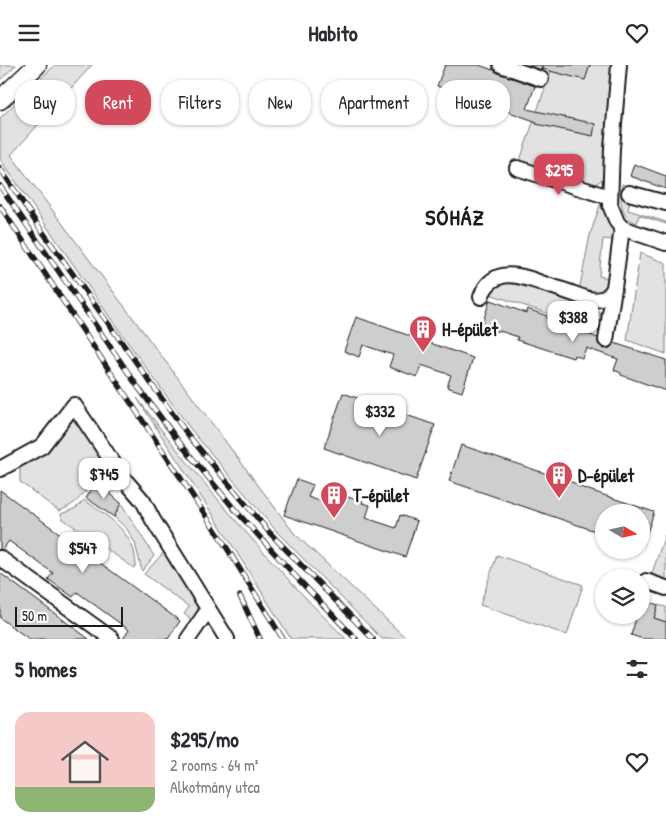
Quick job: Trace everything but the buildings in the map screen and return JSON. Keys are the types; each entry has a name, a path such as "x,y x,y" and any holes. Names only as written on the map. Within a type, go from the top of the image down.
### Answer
{"main road":[{"path":"0,100 33,69"}],"street":[{"path":"501,65 541,79"},
{"path":"618,65 609,197 613,214 622,228 666,243"},
{"path":"517,168 609,197"},
{"path":"629,193 666,203"},
{"path":"606,341 622,228"},
{"path":"481,297 483,290 493,280 498,277 511,275 525,277 594,300 603,299 614,288"},
{"path":"0,469 42,446 74,405 124,479 143,501 227,639"},
{"path":"0,557 112,639"},
{"path":"650,583 666,589"},
{"path":"188,639 208,610"}],"shaded area":[{"path":"0,65 16,65 0,80"},
{"path":"55,65 92,65 75,84 75,80 39,80"},
{"path":"553,65 613,65 605,172 601,180 595,184 592,185 519,163"},
{"path":"15,104 15,125 38,125 11,155 294,533 407,639 382,639 278,533 192,431 116,326 0,159 0,118"},
{"path":"622,184 628,186 625,198 630,200 628,210 666,222 666,224 639,215 637,223 631,220 622,207"},
{"path":"601,202 614,235 614,240 603,239 599,276 609,278 608,284 602,291 598,292 579,291 590,235"},
{"path":"640,253 666,263 666,354 627,340"},
{"path":"514,280 592,305 601,317 602,332 487,293 497,283"},
{"path":"137,398 237,522 290,582 346,639 291,639"},
{"path":"74,419 104,461 81,497 59,511 20,482 20,466 46,454 65,426"},
{"path":"84,500 119,526 134,550 136,564 134,568 63,519 61,514 76,508"},
{"path":"121,503 154,556 142,571 135,543 127,529 114,517"},
{"path":"666,532 666,578 665,581 651,576"},
{"path":"166,550 201,606 192,620 184,614 189,607 144,574"},
{"path":"497,555 583,585 567,635 480,605"},
{"path":"658,605 666,607 666,622 654,618"}],"railway":[{"path":"0,168 35,221 188,435 269,532 373,639"},
{"path":"0,186 138,387 179,442 236,511 356,639"},
{"path":"0,206 222,540 283,639"},
{"path":"240,596 260,639"}],"place":[{"name":"H-épület","path":"423,353"},
{"name":"D-épület","path":"559,499"},
{"name":"T-épület","path":"334,519"}],"district":[{"name":"SÓHÁZ","path":"455,217"}]}
